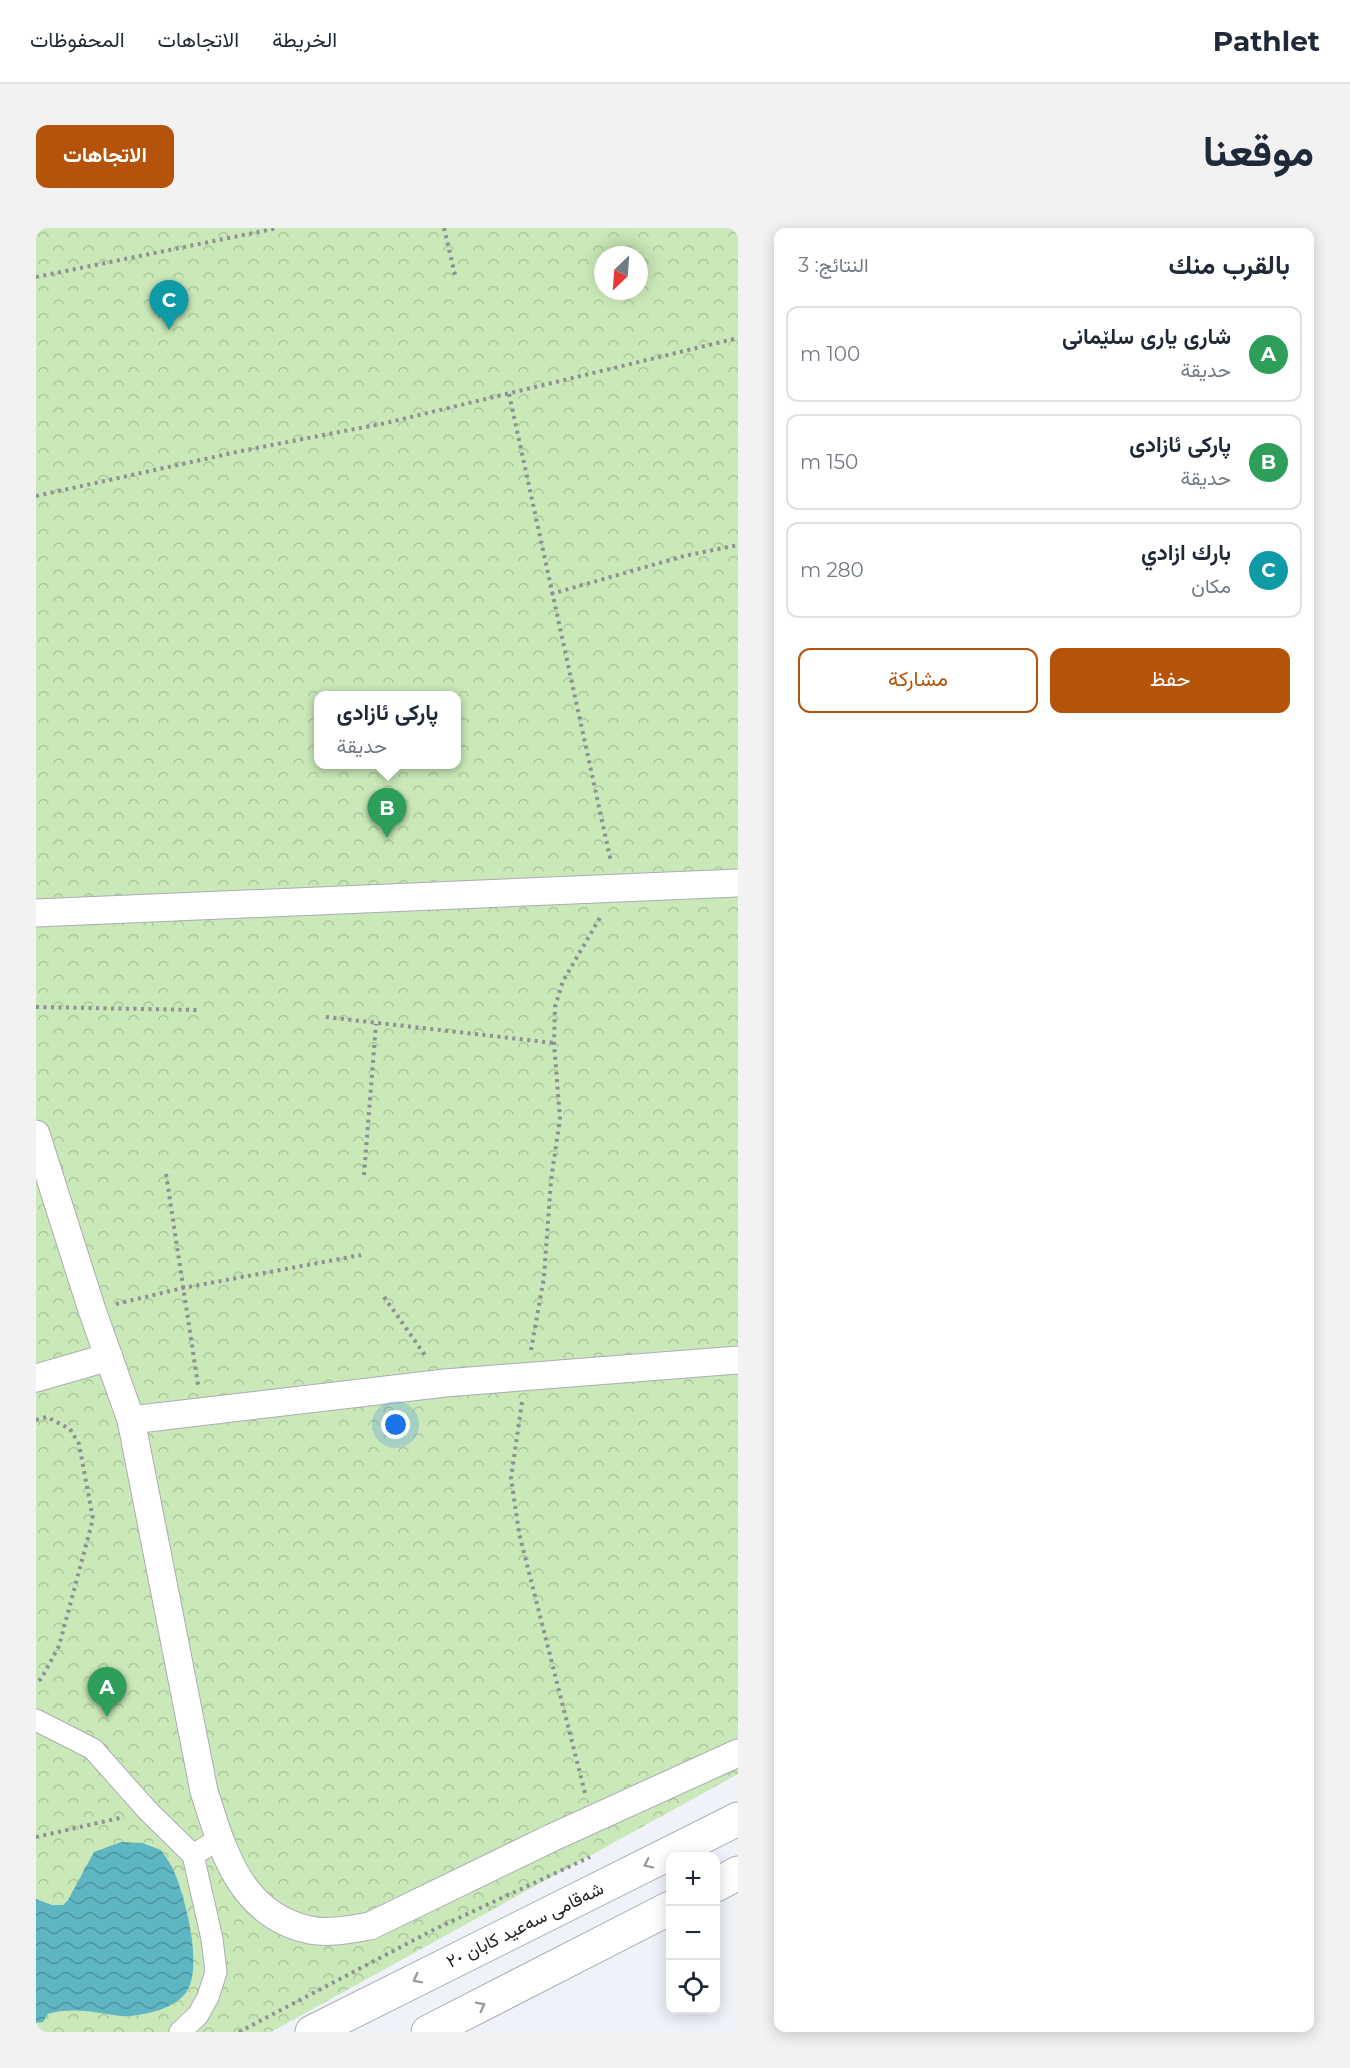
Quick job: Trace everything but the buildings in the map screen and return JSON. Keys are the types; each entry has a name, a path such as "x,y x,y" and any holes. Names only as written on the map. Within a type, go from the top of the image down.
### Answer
{"main road":[{"name":"شەقامی سەعید کابان ٢٠","path":"312,2032 738,1820"},
{"path":"720,1883 738,1873"},
{"path":"437,2030 666,1910"}],"street":[{"path":"36,913 738,883"},
{"path":"36,1134 92,1310 131,1420 204,1791 219,1839 236,1877 259,1905 283,1922 312,1930 339,1931 370,1926 549,1839 738,1753"},
{"path":"36,1378 109,1357"},
{"path":"131,1420 445,1383 738,1360"},
{"path":"36,1720 93,1749 148,1811 193,1855 212,1939 216,1972 208,1997 198,2015 180,2032"},
{"path":"193,1855 219,1839"}],"path":[{"path":"36,277 278,228"},
{"path":"444,228 456,279"},
{"path":"36,496 246,450 386,423 738,338"},
{"path":"508,394 617,888"},
{"path":"551,594 684,556 738,545"},
{"path":"36,1007 198,1010"},
{"path":"326,1017 554,1043"},
{"path":"364,1175 376,1024"},
{"path":"166,1174 202,1413"},
{"path":"92,1310 183,1288 361,1255"},
{"path":"384,1297 445,1383"},
{"path":"36,1420 47,1417 70,1429 79,1444 93,1519 59,1646 41,1679 36,1682"},
{"path":"36,1837 148,1811"},
{"path":"239,2032 435,1929 596,1854"}],"green space":[{"path":"36,228 738,228 738,1774 271,2032 36,2032"}],"water":[{"path":"121,1842 142,1843 161,1850 173,1869 183,1896 191,1933 193,1968 191,1983 180,1999 152,2012 125,2016 63,2011 48,2014 43,2022 36,2023 36,1899 52,1905 63,1905 94,1852"}],"place":[{"name":"بارك ازادي","path":"169,330"},
{"name":"پارکی ئازادی","path":"387,838"},
{"name":"شاری یاری سلێمانی","path":"107,1717"}]}
